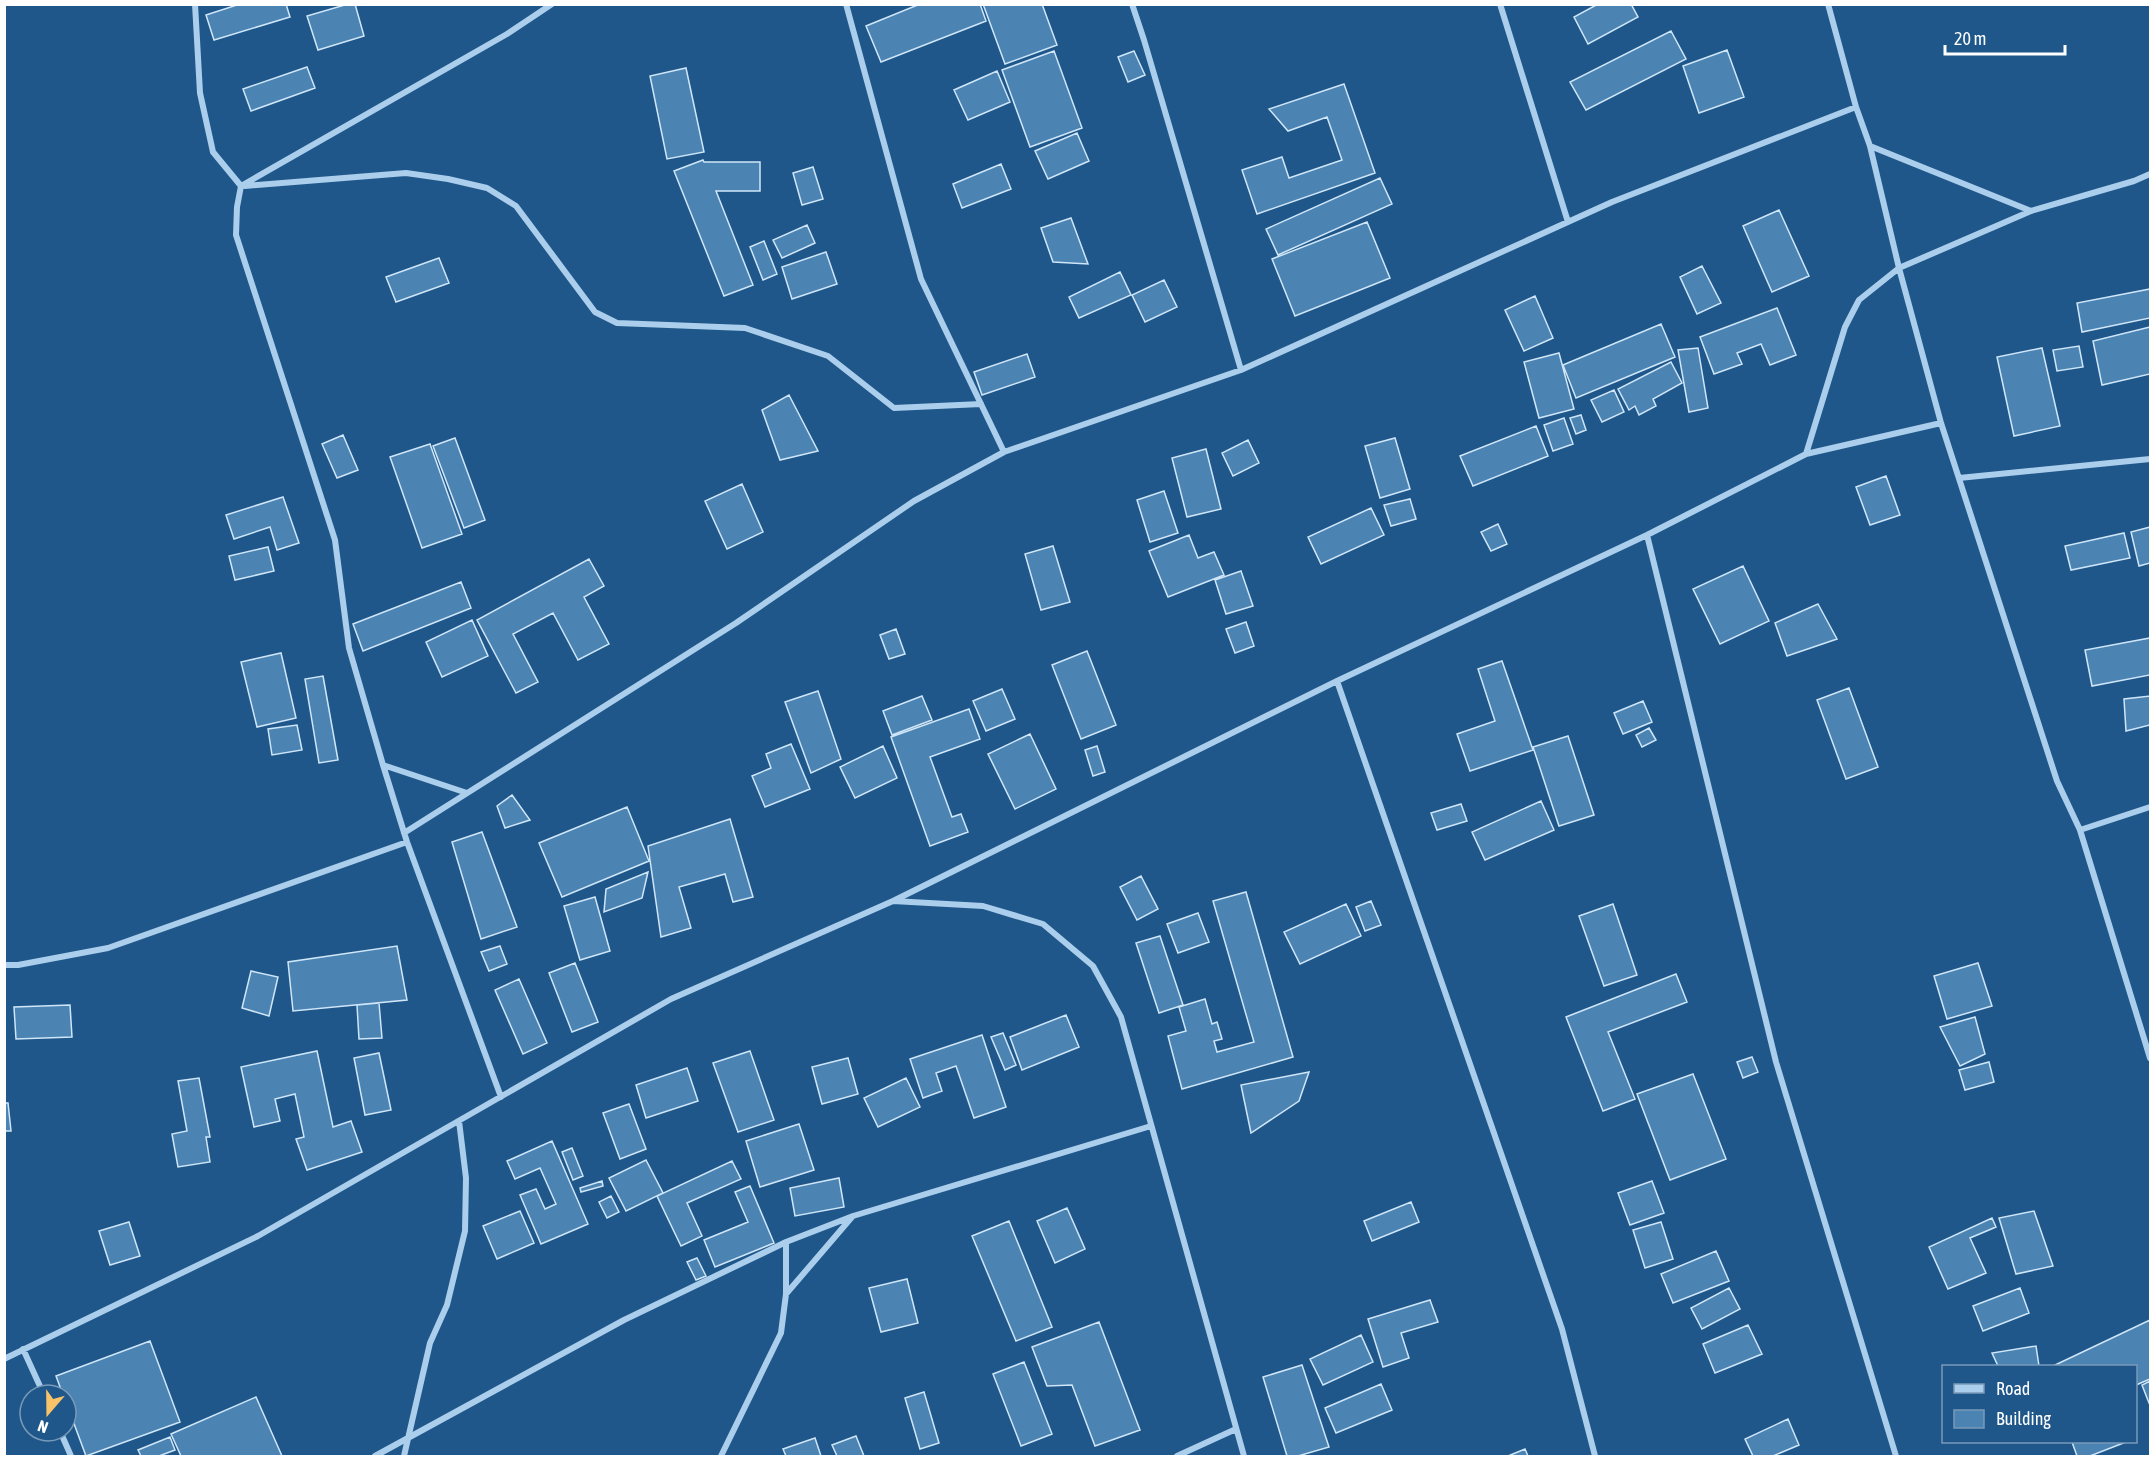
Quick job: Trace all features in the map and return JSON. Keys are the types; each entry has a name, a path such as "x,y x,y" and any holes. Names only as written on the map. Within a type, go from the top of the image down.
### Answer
{"street":[{"path":"195,4 200,93 213,152 241,186"},
{"path":"501,1097 407,842 383,765 350,648 335,540 236,235 237,207 241,186 507,34 552,4"},
{"path":"846,4 921,279 1004,452"},
{"path":"1132,4 1241,370"},
{"path":"1500,4 1568,222"},
{"path":"1828,4 1856,106 1870,146 1899,268 1941,423 2057,781 2080,830 2151,1058"},
{"path":"404,833 736,623 914,501 1004,452 1241,370 1612,202 1856,106"},
{"path":"1870,146 2031,211"},
{"path":"241,186 406,173 448,178 487,188 516,206 595,312 617,323 745,328 828,356 894,408 981,404"},
{"path":"1806,454 1845,327 1859,300 1899,268 2031,211 2151,174"},
{"path":"4,1359 258,1236 671,999 893,901 1337,681 1647,535 1806,454 1941,423"},
{"path":"1959,478 2151,459"},
{"path":"1647,535 1776,1062 1896,1456"},
{"path":"1337,681 1562,1329 1595,1456"},
{"path":"383,765 467,793"},
{"path":"2080,830 2151,807"},
{"path":"4,965 18,965 108,948 407,842"},
{"path":"893,901 983,906 1043,924 1093,966 1121,1017 1244,1456"},
{"path":"404,1456 430,1343 447,1305 465,1231 466,1178 459,1121"},
{"path":"375,1456 624,1320 786,1242 853,1216 1151,1126"},
{"path":"786,1294 853,1216"},
{"path":"721,1456 781,1333 786,1294 786,1242"},
{"path":"23,1349 39,1383"},
{"path":"1177,1456 1236,1429"}],"building":[{"path":"240,4 286,4 290,17 214,40 206,15"},
{"path":"355,4 364,36 318,50 307,16"},
{"path":"920,4 980,4 986,21 881,62 866,26"},
{"path":"983,4 1042,4 1057,45 1005,64"},
{"path":"1598,4 1631,4 1638,17 1588,44 1574,17"},
{"path":"1671,31 1686,59 1586,110 1570,82"},
{"path":"1727,50 1744,97 1699,113 1683,66"},
{"path":"1054,51 1082,128 1030,147 1002,70"},
{"path":"1134,51 1145,75 1128,82 1118,57"},
{"path":"307,67 315,88 251,111 243,89"},
{"path":"686,68 704,152 667,159 650,76"},
{"path":"997,71 1010,102 968,120 954,90"},
{"path":"1344,84 1375,173 1257,214 1242,170 1282,157 1289,178 1342,160 1327,117 1288,131 1269,109"},
{"path":"1077,133 1089,161 1048,179 1035,151"},
{"path":"703,160 704,162 760,162 760,191 716,191 753,285 724,296 674,171"},
{"path":"1001,164 1011,189 962,208 953,184"},
{"path":"813,167 823,199 802,205 793,173"},
{"path":"1380,178 1392,204 1278,255 1266,229"},
{"path":"1779,210 1809,276 1772,292 1743,226"},
{"path":"1071,218 1088,264 1053,262 1041,228"},
{"path":"1367,222 1390,278 1295,316 1272,259"},
{"path":"807,225 815,243 782,258 773,240"},
{"path":"764,241 777,274 763,280 750,247"},
{"path":"826,252 837,284 792,299 782,267"},
{"path":"439,258 449,283 396,302 386,277"},
{"path":"1702,266 1721,303 1697,314 1680,277"},
{"path":"1120,272 1131,295 1079,318 1069,297"},
{"path":"1164,280 1177,307 1145,322 1132,295"},
{"path":"2150,289 2150,318 2082,332 2077,303"},
{"path":"1535,296 1553,338 1524,351 1505,310"},
{"path":"1777,308 1796,355 1770,365 1761,344 1737,353 1742,364 1714,374 1700,337"},
{"path":"1661,324 1675,357 1576,398 1563,365"},
{"path":"2150,327 2150,374 2102,385 2093,341"},
{"path":"2079,346 2083,367 2057,371 2053,350"},
{"path":"1698,348 1708,408 1689,412 1678,350"},
{"path":"2042,348 2060,426 2014,436 1997,357"},
{"path":"1559,353 1574,409 1539,418 1524,362"},
{"path":"1027,354 1035,377 982,395 974,372"},
{"path":"1671,362 1682,383 1653,399 1656,406 1639,415 1635,406 1629,410 1618,389"},
{"path":"1614,390 1624,412 1602,422 1591,400"},
{"path":"789,395 818,451 780,460 762,410"},
{"path":"1581,415 1586,430 1576,434 1570,418"},
{"path":"1564,418 1573,444 1553,451 1544,425"},
{"path":"1536,426 1548,456 1473,486 1460,456"},
{"path":"343,435 358,470 337,478 322,444"},
{"path":"455,438 485,520 464,528 433,446"},
{"path":"1395,438 1410,489 1380,498 1365,446"},
{"path":"1248,440 1259,463 1233,476 1222,453"},
{"path":"430,444 462,534 422,548 390,457"},
{"path":"1206,449 1221,509 1187,517 1172,458"},
{"path":"1886,476 1900,515 1870,525 1856,487"},
{"path":"742,484 763,532 727,549 705,501"},
{"path":"1164,491 1178,533 1150,542 1137,500"},
{"path":"283,497 299,543 277,550 270,527 234,539 226,515"},
{"path":"1410,499 1416,519 1391,526 1384,505"},
{"path":"1371,508 1384,535 1321,564 1308,537"},
{"path":"1498,524 1507,544 1491,551 1481,532"},
{"path":"2150,527 2150,563 2139,566 2131,532"},
{"path":"2124,533 2130,558 2071,570 2065,546"},
{"path":"1189,535 1198,558 1214,552 1224,575 1168,597 1149,551"},
{"path":"1053,546 1070,602 1041,610 1025,554"},
{"path":"268,547 274,571 235,580 229,556"},
{"path":"589,559 604,586 584,597 609,644 578,660 553,613 513,634 538,682 516,693 477,620"},
{"path":"1743,566 1769,621 1720,644 1693,589"},
{"path":"1241,571 1253,606 1226,614 1215,580"},
{"path":"461,582 471,608 363,651 353,624"},
{"path":"1818,604 1837,639 1787,656 1775,623"},
{"path":"472,620 488,656 442,677 426,642"},
{"path":"1246,622 1254,646 1235,653 1226,629"},
{"path":"896,629 905,654 889,659 880,635"},
{"path":"2150,638 2150,675 2092,686 2085,650"},
{"path":"1087,651 1116,725 1081,739 1052,665"},
{"path":"281,653 296,718 257,727 241,662"},
{"path":"1502,661 1533,750 1470,771 1457,734 1495,721 1478,669"},
{"path":"323,676 338,760 319,763 305,679"},
{"path":"1849,688 1878,767 1846,779 1817,700"},
{"path":"1002,689 1015,719 986,731 973,701"},
{"path":"818,691 841,759 811,773 785,702"},
{"path":"922,696 932,720 892,735 883,711"},
{"path":"2150,696 2150,725 2126,731 2124,699"},
{"path":"1643,701 1652,722 1623,734 1614,713"},
{"path":"969,709 980,739 930,757 952,817 961,814 968,832 930,846 891,737"},
{"path":"297,725 302,750 272,755 268,729"},
{"path":"1649,728 1656,740 1642,747 1636,735"},
{"path":"1030,734 1056,789 1015,809 988,754"},
{"path":"1568,736 1594,815 1559,826 1533,747"},
{"path":"791,744 810,789 765,807 752,776 771,768 766,754"},
{"path":"883,746 897,778 855,798 840,767"},
{"path":"1097,746 1105,772 1093,776 1085,750"},
{"path":"512,795 530,820 505,828 497,806"},
{"path":"1541,801 1554,830 1485,860 1472,832"},
{"path":"1461,804 1467,821 1437,830 1431,813"},
{"path":"627,807 649,861 562,897 539,843"},
{"path":"730,819 753,897 733,902 725,874 679,887 691,928 661,937 648,846"},
{"path":"482,832 517,927 481,939 452,842"},
{"path":"648,872 642,898 604,912 606,889"},
{"path":"1141,876 1158,909 1137,920 1120,887"},
{"path":"1246,892 1293,1057 1182,1089 1168,1036 1186,1031 1179,1007 1205,999 1212,1024 1217,1022 1222,1039 1214,1041 1217,1052 1254,1042 1213,901"},
{"path":"595,897 610,951 580,960 564,906"},
{"path":"1371,901 1381,925 1365,931 1356,907"},
{"path":"1346,904 1361,936 1300,964 1284,932"},
{"path":"1613,904 1637,975 1604,986 1579,916"},
{"path":"1198,913 1209,942 1178,953 1167,924"},
{"path":"1160,936 1183,1005 1159,1013 1136,943"},
{"path":"397,946 407,1000 293,1011 288,962"},
{"path":"500,946 507,964 489,971 481,952"},
{"path":"575,963 598,1022 572,1032 549,973"},
{"path":"1978,963 1992,1006 1947,1019 1934,976"},
{"path":"251,971 278,977 269,1016 242,1008"},
{"path":"1676,974 1687,1002 1608,1032 1635,1099 1603,1111 1566,1017"},
{"path":"519,979 547,1043 523,1054 495,990"},
{"path":"379,1003 382,1038 359,1039 357,1005"},
{"path":"70,1005 72,1037 16,1039 14,1007"},
{"path":"1066,1015 1079,1047 1022,1070 1010,1037"},
{"path":"1975,1017 1985,1054 1960,1066 1940,1027"},
{"path":"1003,1033 1016,1065 1005,1070 991,1037"},
{"path":"982,1035 1006,1107 974,1118 956,1066 936,1073 942,1091 923,1098 910,1059"},
{"path":"317,1051 333,1127 351,1121 362,1152 307,1170 296,1139 304,1137 295,1094 275,1099 280,1121 254,1127 241,1067"},
{"path":"750,1051 774,1120 738,1132 713,1063"},
{"path":"379,1053 391,1110 365,1115 354,1058"},
{"path":"1752,1057 1758,1072 1743,1078 1737,1062"},
{"path":"848,1058 858,1094 822,1104 812,1067"},
{"path":"1989,1062 1994,1082 1965,1090 1959,1070"},
{"path":"687,1068 698,1101 646,1118 636,1085"},
{"path":"1309,1072 1299,1101 1251,1133 1241,1085"},
{"path":"1693,1074 1726,1159 1670,1180 1637,1094"},
{"path":"199,1078 210,1137 206,1137 210,1162 178,1167 172,1134 187,1131 178,1081"},
{"path":"906,1078 920,1107 878,1127 864,1098"},
{"path":"4,1103 8,1103 11,1131 4,1131"},
{"path":"629,1104 646,1149 620,1159 603,1113"},
{"path":"799,1124 814,1170 760,1187 746,1141"},
{"path":"552,1141 588,1224 541,1244 520,1195 536,1189 545,1209 556,1204 540,1168 515,1179 507,1161"},
{"path":"572,1148 583,1176 573,1180 562,1152"},
{"path":"646,1160 663,1193 626,1211 609,1178"},
{"path":"732,1161 741,1179 687,1203 702,1236 681,1246 657,1196"},
{"path":"839,1178 844,1207 795,1216 790,1188"},
{"path":"602,1181 603,1186 581,1192 580,1188"},
{"path":"1652,1181 1664,1213 1630,1225 1618,1193"},
{"path":"750,1186 774,1243 715,1267 704,1240 748,1222 735,1192"},
{"path":"611,1196 619,1212 607,1218 599,1202"},
{"path":"1411,1202 1419,1222 1372,1241 1364,1221"},
{"path":"1067,1208 1085,1249 1055,1263 1037,1221"},
{"path":"520,1211 534,1243 497,1259 483,1226"},
{"path":"2034,1211 2053,1266 2016,1274 1999,1218"},
{"path":"1992,1218 1996,1227 1970,1238 1986,1273 1948,1289 1929,1247"},
{"path":"1009,1221 1052,1327 1016,1341 972,1236"},
{"path":"129,1222 140,1256 110,1265 99,1231"},
{"path":"1661,1222 1673,1259 1645,1268 1633,1230"},
{"path":"1716,1251 1729,1281 1673,1303 1661,1274"},
{"path":"697,1258 706,1276 696,1280 687,1262"},
{"path":"907,1279 918,1323 881,1332 869,1288"},
{"path":"1729,1288 1740,1309 1702,1329 1691,1308"},
{"path":"2020,1288 2029,1313 1983,1331 1973,1306"},
{"path":"1430,1300 1438,1322 1401,1333 1409,1358 1383,1367 1368,1319"},
{"path":"2150,1320 2150,1379 2137,1385 2137,1365 2055,1365"},
{"path":"1099,1322 1140,1430 1095,1446 1072,1385 1047,1386 1032,1347"},
{"path":"1748,1325 1762,1354 1715,1373 1703,1344"},
{"path":"1361,1335 1373,1362 1323,1385 1310,1359"},
{"path":"150,1341 180,1422 86,1456 78,1434 78,1383 59,1383 56,1376"},
{"path":"2036,1346 2039,1365 1998,1365 1992,1353"},
{"path":"1024,1362 1052,1434 1021,1446 993,1374"},
{"path":"1302,1365 1329,1447 1298,1456 1287,1456 1263,1377"},
{"path":"2150,1381 2150,1402 2149,1403 2142,1385"},
{"path":"1381,1384 1392,1410 1336,1433 1325,1408"},
{"path":"924,1392 939,1443 920,1449 905,1398"},
{"path":"256,1397 282,1456 181,1456 171,1434"},
{"path":"1788,1419 1799,1445 1773,1456 1753,1456 1745,1439"},
{"path":"856,1436 864,1456 837,1456 832,1445"},
{"path":"170,1437 175,1450 159,1456 141,1456 138,1450"},
{"path":"815,1438 821,1456 786,1456 783,1449"},
{"path":"2072,1443 2123,1443 2090,1456 2077,1456"},
{"path":"1525,1449 1528,1456 1508,1456"}]}
